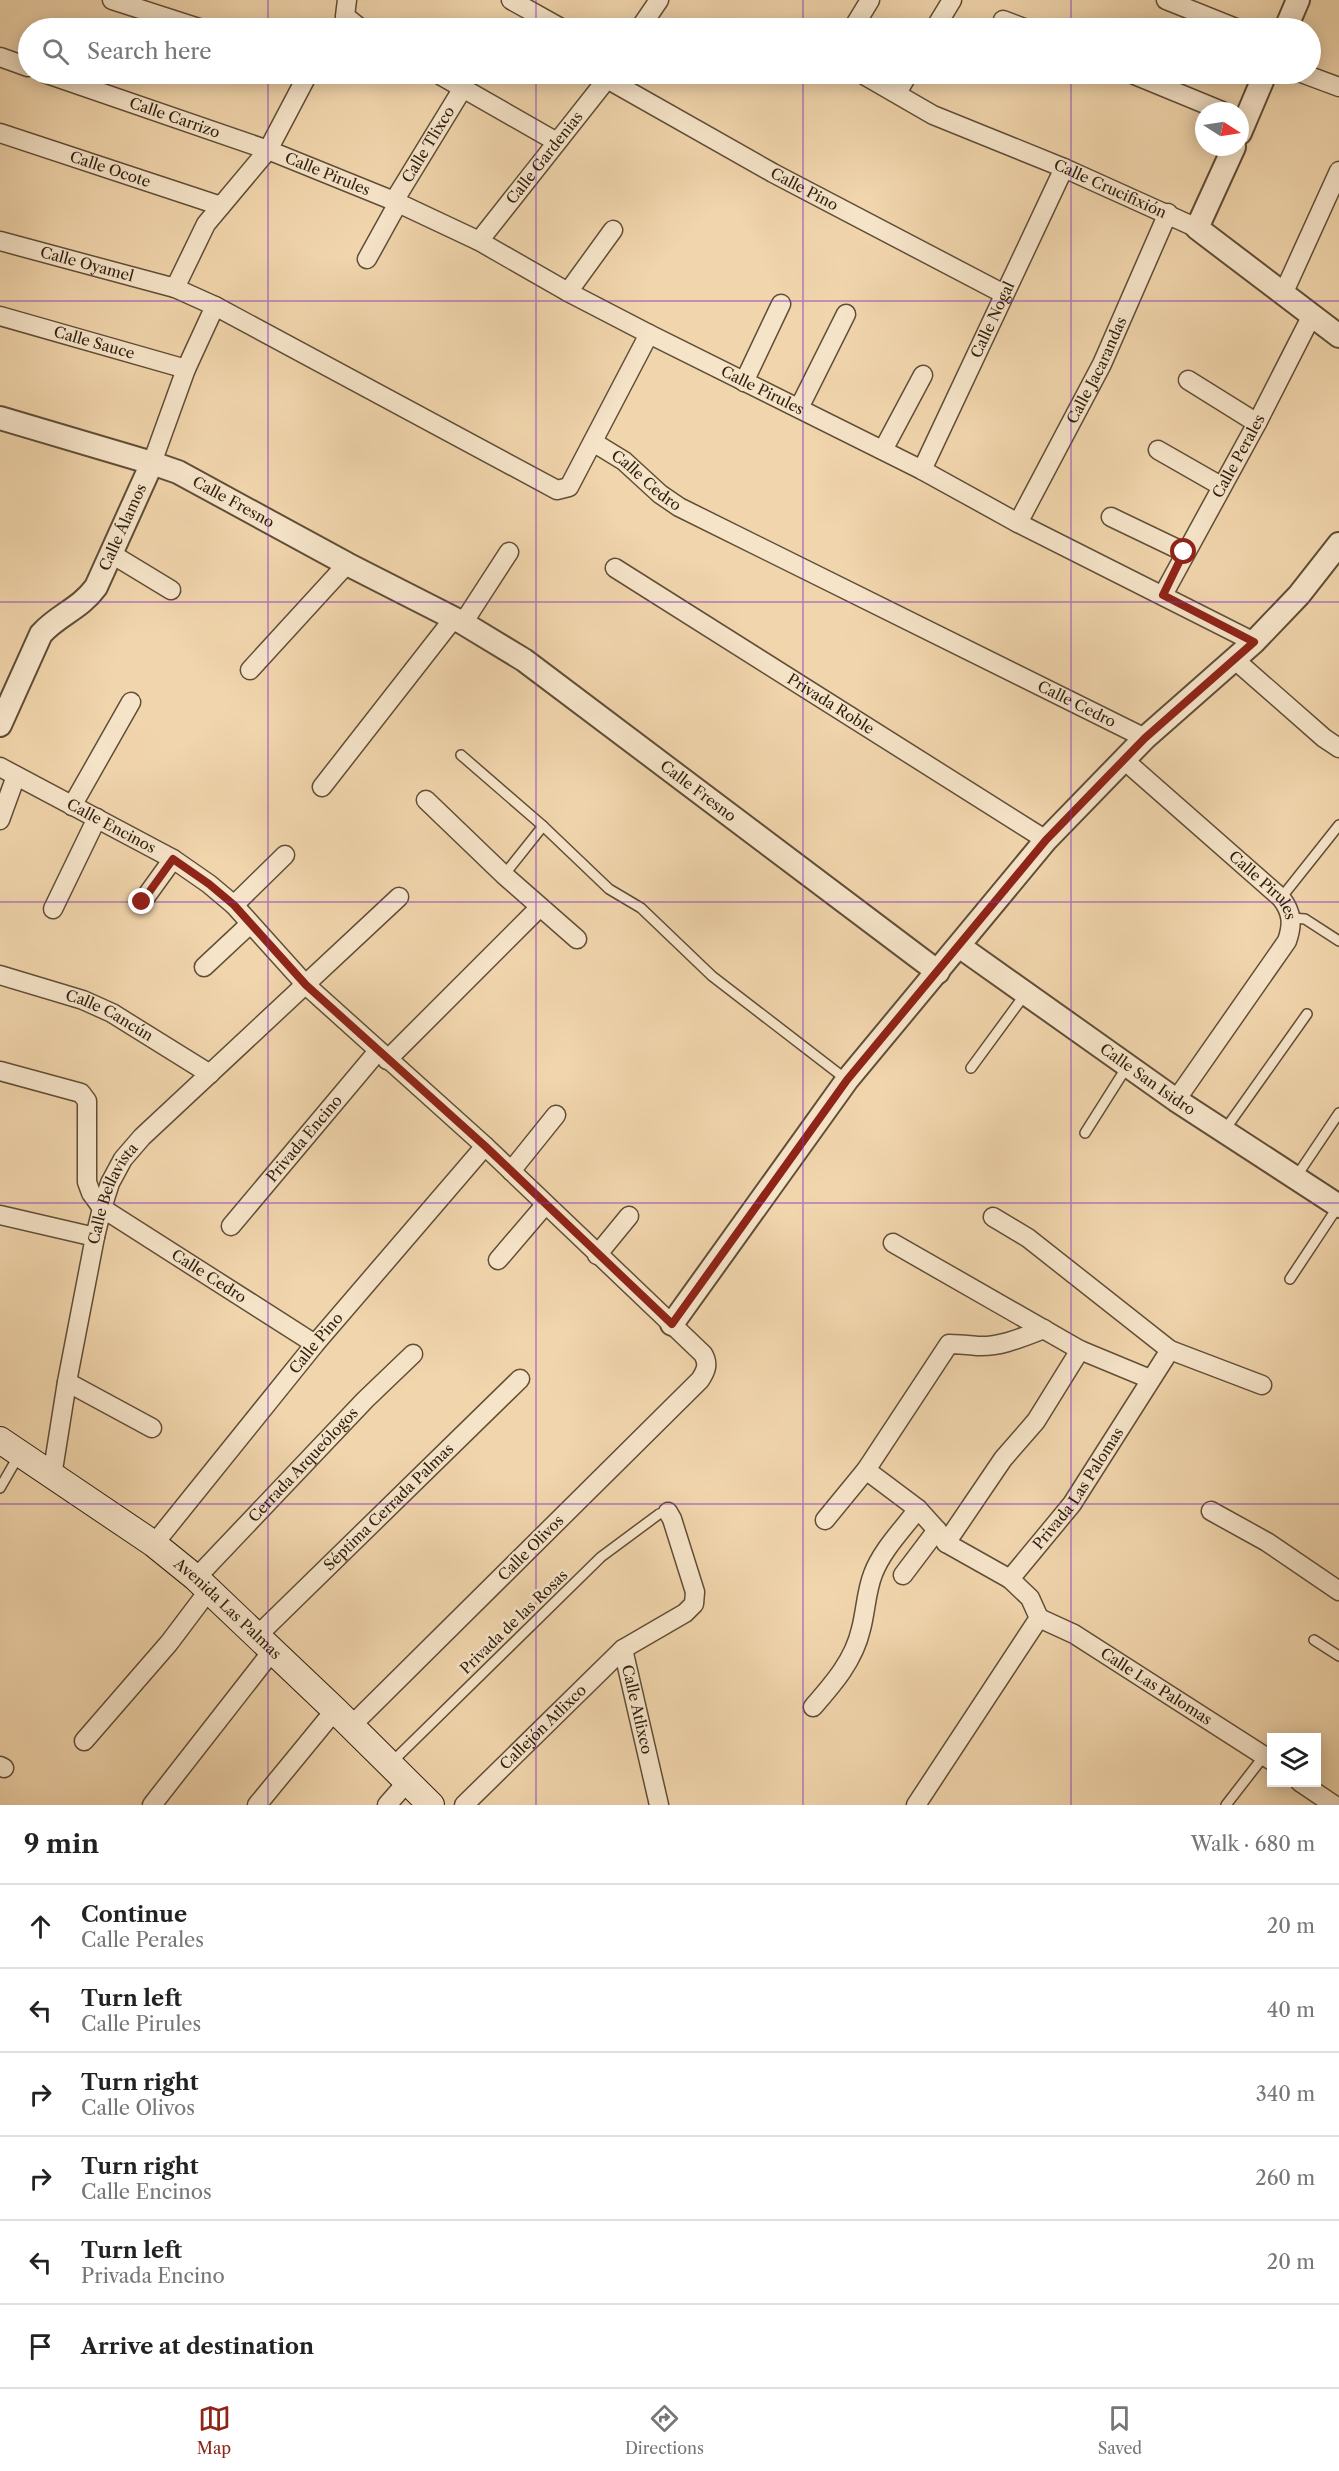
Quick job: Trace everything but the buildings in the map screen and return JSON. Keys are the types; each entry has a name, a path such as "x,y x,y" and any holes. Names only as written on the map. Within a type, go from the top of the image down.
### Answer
{"main road":[{"name":"Avenida Las Palmas","path":"10,1447 154,1544 203,1584 431,1805"}],"street":[{"path":"112,0 168,18"},
{"path":"348,0 345,16 348,18"},
{"path":"511,0 543,18"},
{"path":"647,18 659,0"},
{"path":"859,18 870,0"},
{"path":"941,18 952,0"},
{"path":"1166,0 1211,18"},
{"path":"1290,18 1298,0"},
{"path":"0,57 18,63"},
{"path":"1321,80 1339,87"},
{"name":"Calle Carrizo","path":"76,84 268,150"},
{"path":"175,288 206,224 268,150 303,84"},
{"path":"456,84 557,142"},
{"name":"Calle Gardenias","path":"479,242 603,84"},
{"name":"Calle Pino","path":"623,84 773,173 1004,294"},
{"name":"Calle Crucifixión","path":"880,84 933,115 1064,168 1197,228 1284,292 1311,317 1339,336"},
{"path":"897,93 902,84"},
{"path":"1156,84 1200,102"},
{"path":"1249,109 1260,84"},
{"name":"Calle Tlixco","path":"367,259 396,202 463,88"},
{"name":"Calle Ocote","path":"0,133 220,206"},
{"name":"Calle Pirules","path":"268,150 396,202 479,242 649,334 883,450 1018,523 1254,642"},
{"path":"1197,228 1230,156"},
{"name":"Calle Nogal","path":"922,470 1064,168"},
{"path":"1284,292 1339,171"},
{"name":"Calle Jacarandas","path":"1018,523 1102,364 1168,213"},
{"path":"568,292 613,230"},
{"name":"Calle Oyamel","path":"0,241 175,288"},
{"name":"Calle Cedro","path":"175,288 215,306 557,490 569,487 593,442 624,461 660,494 679,507 1145,738"},
{"path":"744,382 781,304"},
{"name":"Calle Álamos","path":"0,725 41,634 51,623 85,602 96,587 152,462 186,369 215,306"},
{"path":"799,408 846,314"},
{"name":"Calle Sauce","path":"0,316 186,369"},
{"name":"Calle Perales","path":"1163,595 1184,552 1257,423 1311,317"},
{"path":"593,442 649,334"},
{"path":"883,450 923,375"},
{"path":"1188,380 1257,423"},
{"name":"Calle Fresno","path":"0,418 152,462 178,472 347,564 458,620 524,660 567,691 938,972"},
{"path":"1158,450 1221,486"},
{"path":"1111,516 1184,552"},
{"path":"672,1324 847,1080 1046,840 1145,738 1254,642 1299,595 1339,544"},
{"path":"110,552 171,590"},
{"path":"322,787 458,620 509,552"},
{"path":"250,670 347,564"},
{"name":"Privada Roble","path":"615,568 1046,840"},
{"path":"1234,659 1323,738 1339,748"},
{"path":"72,806 131,702"},
{"name":"Calle Pirules","path":"1123,759 1281,898 1291,918 1291,929 1287,941 1176,1100"},
{"path":"0,820 8,771"},
{"name":"Calle Encinos","path":"8,771 173,859 234,905 306,985 382,1056 485,1146 703,1354 707,1366"},
{"path":"426,800 577,939"},
{"path":"53,909 97,818"},
{"path":"234,905 285,855"},
{"path":"142,902 173,859"},
{"path":"306,985 399,897"},
{"name":"Privada Encino","path":"231,1226 382,1056 540,907"},
{"path":"204,966 250,924"},
{"name":"Calle San Isidro","path":"959,946 1176,1100 1339,1205"},
{"name":"Calle Cancún","path":"0,975 83,1000 112,1013 210,1074"},
{"name":"Calle Bellavista","path":"52,1476 67,1382 95,1237 110,1183 123,1159 142,1137 306,985"},
{"path":"0,1071 75,1090 85,1097 87,1106 85,1171 91,1194 102,1208"},
{"path":"511,1171 556,1115"},
{"name":"Calle Pino","path":"154,1544 315,1344 485,1146"},
{"path":"498,1260 545,1205"},
{"name":"Calle Cedro","path":"102,1208 315,1344"},
{"path":"0,1215 95,1237"},
{"path":"597,1255 629,1216"},
{"path":"993,1217 1028,1238 1170,1350 1262,1385"},
{"path":"893,1243 1080,1350 1150,1379"},
{"path":"825,1520 866,1470 949,1344 963,1343 979,1346 1012,1342 1044,1329"},
{"path":"903,1575 941,1537 1002,1459 1036,1421 1080,1350"},
{"name":"Privada Las Palomas","path":"1010,1580 1072,1504 1170,1350"},
{"name":"Cerrada Arqueólogos","path":"84,1741 169,1643 203,1584 365,1400 413,1354"},
{"name":"Calle Olivos","path":"257,1805 343,1718 700,1380 707,1366"},
{"name":"Séptima Cerrada Palmas","path":"152,1805 265,1642 520,1379"},
{"path":"67,1382 152,1428"},
{"path":"866,1470 918,1509 941,1537 1010,1580 1030,1598 1039,1618 916,1805"},
{"path":"813,1707 845,1670 861,1630 866,1596 873,1573 882,1557 918,1509"},
{"path":"1211,1511 1268,1542 1339,1591"},
{"name":"Calle Atlixco","path":"659,1805 623,1649 685,1613 694,1604 695,1592 668,1512"},
{"name":"Calle Las Palomas","path":"1039,1618 1074,1634 1267,1758"},
{"name":"Callejón Atlixco","path":"464,1805 623,1649"},
{"path":"387,1805 407,1782"},
{"path":"1307,1787 1334,1805"}],"lane":[{"path":"461,755 543,826 609,889 641,908 712,976 847,1080"},
{"path":"1281,898 1338,825"},
{"path":"504,874 543,826"},
{"path":"1291,918 1305,919 1339,941"},
{"path":"971,1068 1026,993"},
{"path":"1224,1131 1307,1014"},
{"path":"1085,1133 1128,1065"},
{"path":"1296,1177 1339,1113"},
{"path":"1290,1279 1339,1205"},
{"path":"0,1488 10,1447"},
{"name":"Privada de las Rosas","path":"389,1764 601,1557 659,1514 668,1512"},
{"path":"1314,1640 1339,1656"},
{"path":"1226,1805 1267,1760"}],"route":[{"path":"142,902 173,859 209,884 234,905 306,985 485,1146 672,1324 847,1080 1046,840 1145,738 1254,642 1163,595 1184,552"}]}
